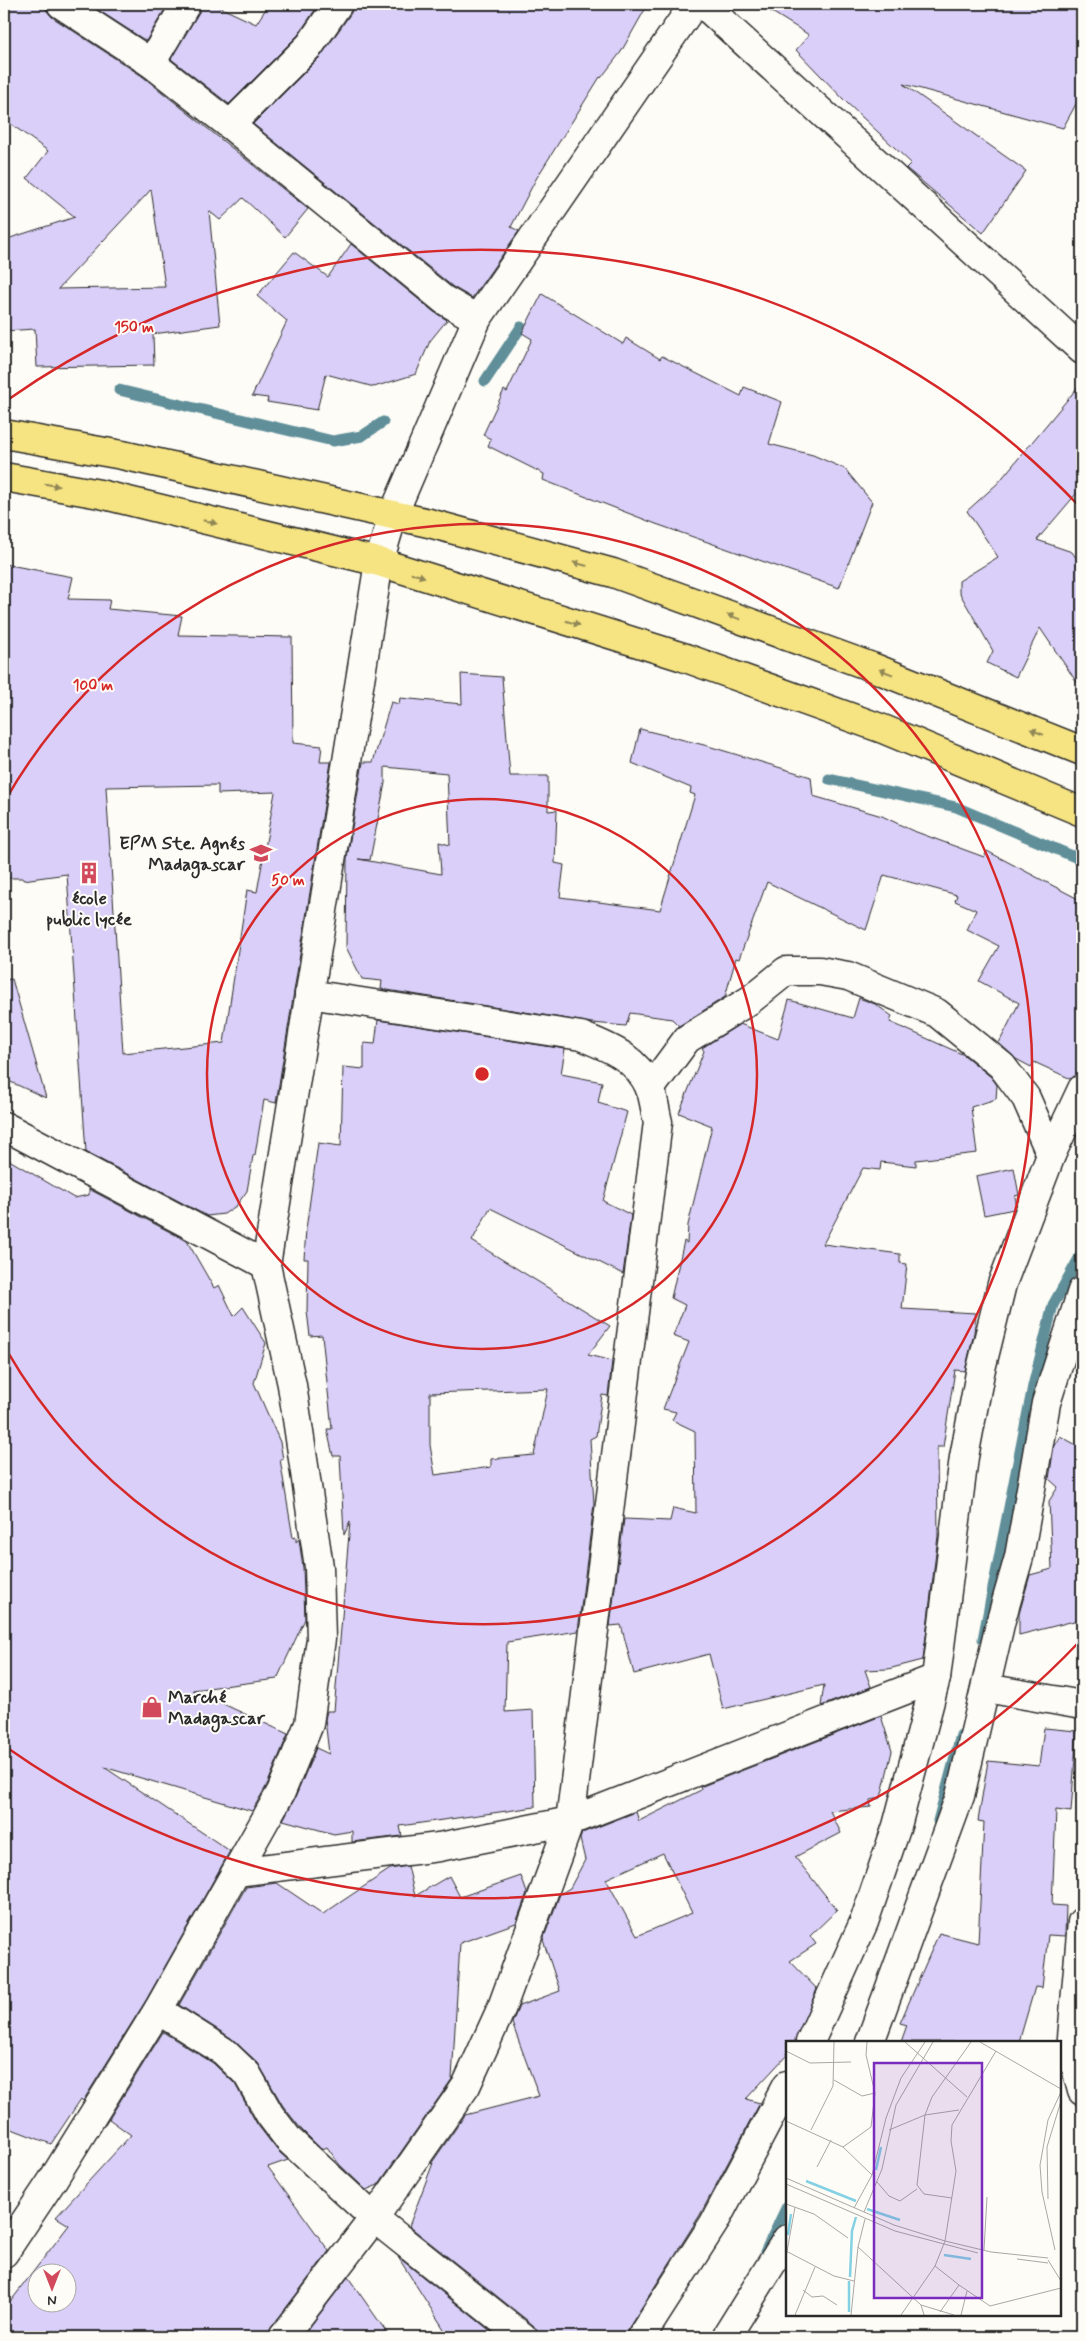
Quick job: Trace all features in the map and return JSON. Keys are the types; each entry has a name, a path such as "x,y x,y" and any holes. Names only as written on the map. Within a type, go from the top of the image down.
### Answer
{"main road":[{"path":"4,434 122,455 392,515 613,573 872,667 1082,751"},
{"path":"4,476 100,494 379,562 683,657 883,729 1082,812"}],"street":[{"path":"61,4 151,63 444,300 477,319"},
{"path":"151,63 186,4"},
{"path":"230,125 310,45 338,4"},
{"path":"4,2253 52,2181 158,2010 281,1792 309,1724 321,1638 318,1558 292,1384 266,1265 379,562 392,515 477,319 694,4"},
{"path":"703,4 1082,350"},
{"path":"650,1089 687,1039 750,1000 786,971 820,971 848,976 937,1013 1002,1066 1026,1098 1051,1155"},
{"path":"283,2337 374,2218 466,2086 502,2007 570,1821 658,1122 650,1089 634,1063 610,1048 581,1036 309,994"},
{"path":"810,2041 864,1922 897,1826 936,1678 964,1457 980,1373 1002,1284 1051,1155 1082,1089"},
{"path":"4,1126 266,1265"},
{"path":"870,2041 960,1796 1001,1620 1019,1557 1046,1403 1082,1291"},
{"path":"236,1872 439,1847 570,1821 936,1678"},
{"path":"986,1688 1082,1705"},
{"path":"1082,1922 1077,2047 1082,2091"},
{"path":"158,2010 224,2050 247,2074 270,2115 289,2140 374,2218 523,2337"},
{"path":"641,2337 714,2223 786,2087"},
{"path":"726,2337 786,2241"}],"building":[{"path":"4,4 45,4 47,11 52,17 142,76 308,209 285,237 243,198 220,220 209,211 220,325 153,334 154,365 37,367 35,329 4,331 4,240 75,217 27,178 48,151 4,119","holes":["151,189 165,287 58,289"]},
{"path":"89,4 168,4 146,41"},
{"path":"202,4 213,4 256,24 269,4 319,4 298,35 229,104 171,59"},
{"path":"353,4 648,4 621,52 600,77 536,179 511,227 519,231 472,298 453,287 253,124 321,56 351,13"},
{"path":"759,4 1082,4 1082,93 1063,128 903,84 1026,171 983,233 906,168 911,163 846,102 796,50 809,35"},
{"path":"351,244 434,312 447,320 430,341 416,374 374,387 326,374 317,410 267,402 268,398 252,396 287,321 257,296 294,252 328,277"},
{"path":"542,294 623,344 626,338 660,359 662,356 741,396 744,387 782,402 769,444 813,455 845,469 872,502 839,588 656,524 543,480 544,474 488,446 491,439 483,435 504,390 507,392 532,339 522,333"},
{"path":"1082,382 1082,487 1037,540 1072,552 1082,566 1082,690 1040,628 1016,677 987,663 993,651 959,592 959,581 998,557 967,511 998,483"},
{"name":"école public lycée","path":"4,564 73,577 68,599 110,600 108,609 182,616 178,635 292,637 293,743 322,746 320,762 331,762 276,1103 264,1100 247,1191 236,1206 224,1214 207,1216 86,1152 67,874 23,880 23,878 4,878","holes":["218,785 218,794 275,792 257,892 247,890 224,1043 123,1053 106,787"]},
{"path":"461,674 502,677 510,776 548,776 548,811 557,810 555,863 564,865 560,897 660,910 695,795 690,793 691,788 632,763 640,729 708,746 811,777 813,796 882,816 911,830 984,857 987,851 1082,901 1082,1074 1071,1079 1034,1062 1031,1067 1016,1059 999,1043 1019,1003 979,981 999,946 967,930 976,910 955,901 957,895 884,875 866,930 767,882 739,959 736,958 725,997 679,1026 672,1019 630,1013 626,1026 592,1023 381,989 382,981 362,979 346,947 347,858 363,762 373,762 391,702 399,704 400,698 462,704","holes":["385,767 447,773 450,845 439,842 441,874 358,859 370,860 385,783"]},
{"path":"12,979 46,1098 4,1079 4,980"},
{"path":"859,998 875,1004 892,1016 890,1022 964,1055 991,1077 997,1085 996,1099 971,1107 977,1153 916,1160 916,1166 881,1162 880,1170 863,1168 823,1244 900,1254 900,1263 907,1264 902,1309 976,1313 974,1333 965,1371 955,1370 943,1447 937,1447 938,1536 923,1660 888,1669 865,1670 871,1687 821,1706 824,1685 723,1709 709,1654 634,1674 621,1625 610,1626 624,1519 670,1521 673,1508 696,1513 695,1431 672,1420 676,1412 663,1409 689,1342 673,1336 685,1305 671,1298 684,1241 687,1243 688,1225 712,1126 679,1113 704,1051 702,1048 740,1024 778,1039 789,1000 853,1018"},
{"path":"378,1020 565,1049 561,1074 602,1082 598,1103 627,1112 603,1201 631,1215 623,1274 490,1208 472,1241 610,1326 588,1355 612,1361 608,1396 602,1395 596,1436 590,1439 594,1504 578,1631 507,1642 505,1712 533,1710 535,1807 400,1826 402,1836 352,1842 352,1831 334,1834 283,1820 295,1798 316,1748 329,1754 325,1719 327,1711 334,1711 350,1522 344,1535 340,1456 333,1456 327,1429 332,1429 322,1335 310,1336 307,1311 308,1259 304,1259 306,1229 318,1143 341,1146 343,1067 364,1069 364,1043 375,1044","holes":["548,1389 534,1455 491,1459 491,1467 435,1475 430,1445 430,1393"]},
{"name":"Marché Madagascar","path":"4,1157 74,1198 89,1195 89,1189 187,1241 214,1288 219,1285 234,1316 243,1307 266,1343 254,1383 280,1442 283,1459 280,1459 293,1538 296,1537 296,1542 299,1539 303,1568 305,1619 277,1679 193,1690 288,1734 267,1785 252,1811 104,1767 230,1851 145,2002 83,2101 81,2099 51,2144 4,2126"},
{"path":"1014,1168 1019,1195 1015,1196 1014,1209 984,1215 976,1176"},
{"path":"1060,1436 1082,1448 1082,1619 1019,1635 1019,1614 1030,1575 1052,1569 1049,1501 1058,1487 1049,1479 1054,1446"},
{"path":"881,1716 892,1751 881,1798 870,1800 871,1807 830,1811 841,1833 795,1857 837,1910 810,1936 816,1944 790,1961 817,1989 795,2041 786,2041 786,2056 746,2099 760,2103 700,2215 628,2329 626,2337 538,2337 533,2325 409,2226 433,2163 431,2164 465,2115 539,2096 512,2023 519,2006 560,1991 543,1940 560,1894 570,1888 585,1860 580,1839 582,1833 636,1812 639,1821 701,1790 700,1787","holes":["663,1853 692,1913 637,1936 606,1879"]},
{"path":"1044,1728 1077,1731 1071,1812 1056,1810 1052,1905 1066,1906 1065,1936 1048,1935 1042,1988 1035,1987 1019,2041 901,2041 907,2025 900,2023 939,1933 978,1943 984,1822 978,1821 988,1761 1039,1766"},
{"path":"408,1866 415,1896 449,1876 460,1897 521,1876 527,1893 516,1923 460,1943 452,2079 378,2185 366,2190 339,2164 327,2147 321,2149 301,2129 283,2106 258,2063 231,2038 179,2005 246,1887 277,1883 323,1914 390,1869"},
{"path":"163,2032 213,2063 235,2084 257,2124 277,2150 288,2160 268,2167 329,2251 271,2328 268,2337 14,2337 4,2326 4,2310 28,2279 28,2314 78,2314 78,2264 39,2264 69,2225 56,2217 131,2135 109,2119"},
{"path":"398,2257 498,2337 449,2337"},
{"path":"348,2277 390,2337 302,2337"}],"waterway":[{"path":"485,381 521,327"},
{"path":"119,390 333,441 362,436 383,422"},
{"path":"829,779 956,807 1082,860"},
{"path":"983,1639 1033,1386 1053,1305 1082,1253"},
{"path":"938,1821 961,1735"},
{"path":"765,2252 786,2208"}],"place":[{"name":"EPM Ste. Agnés Madagascar","path":"261,853"},
{"name":"école public lycée","path":"89,873"},
{"name":"Marché Madagascar","path":"152,1707"}]}
